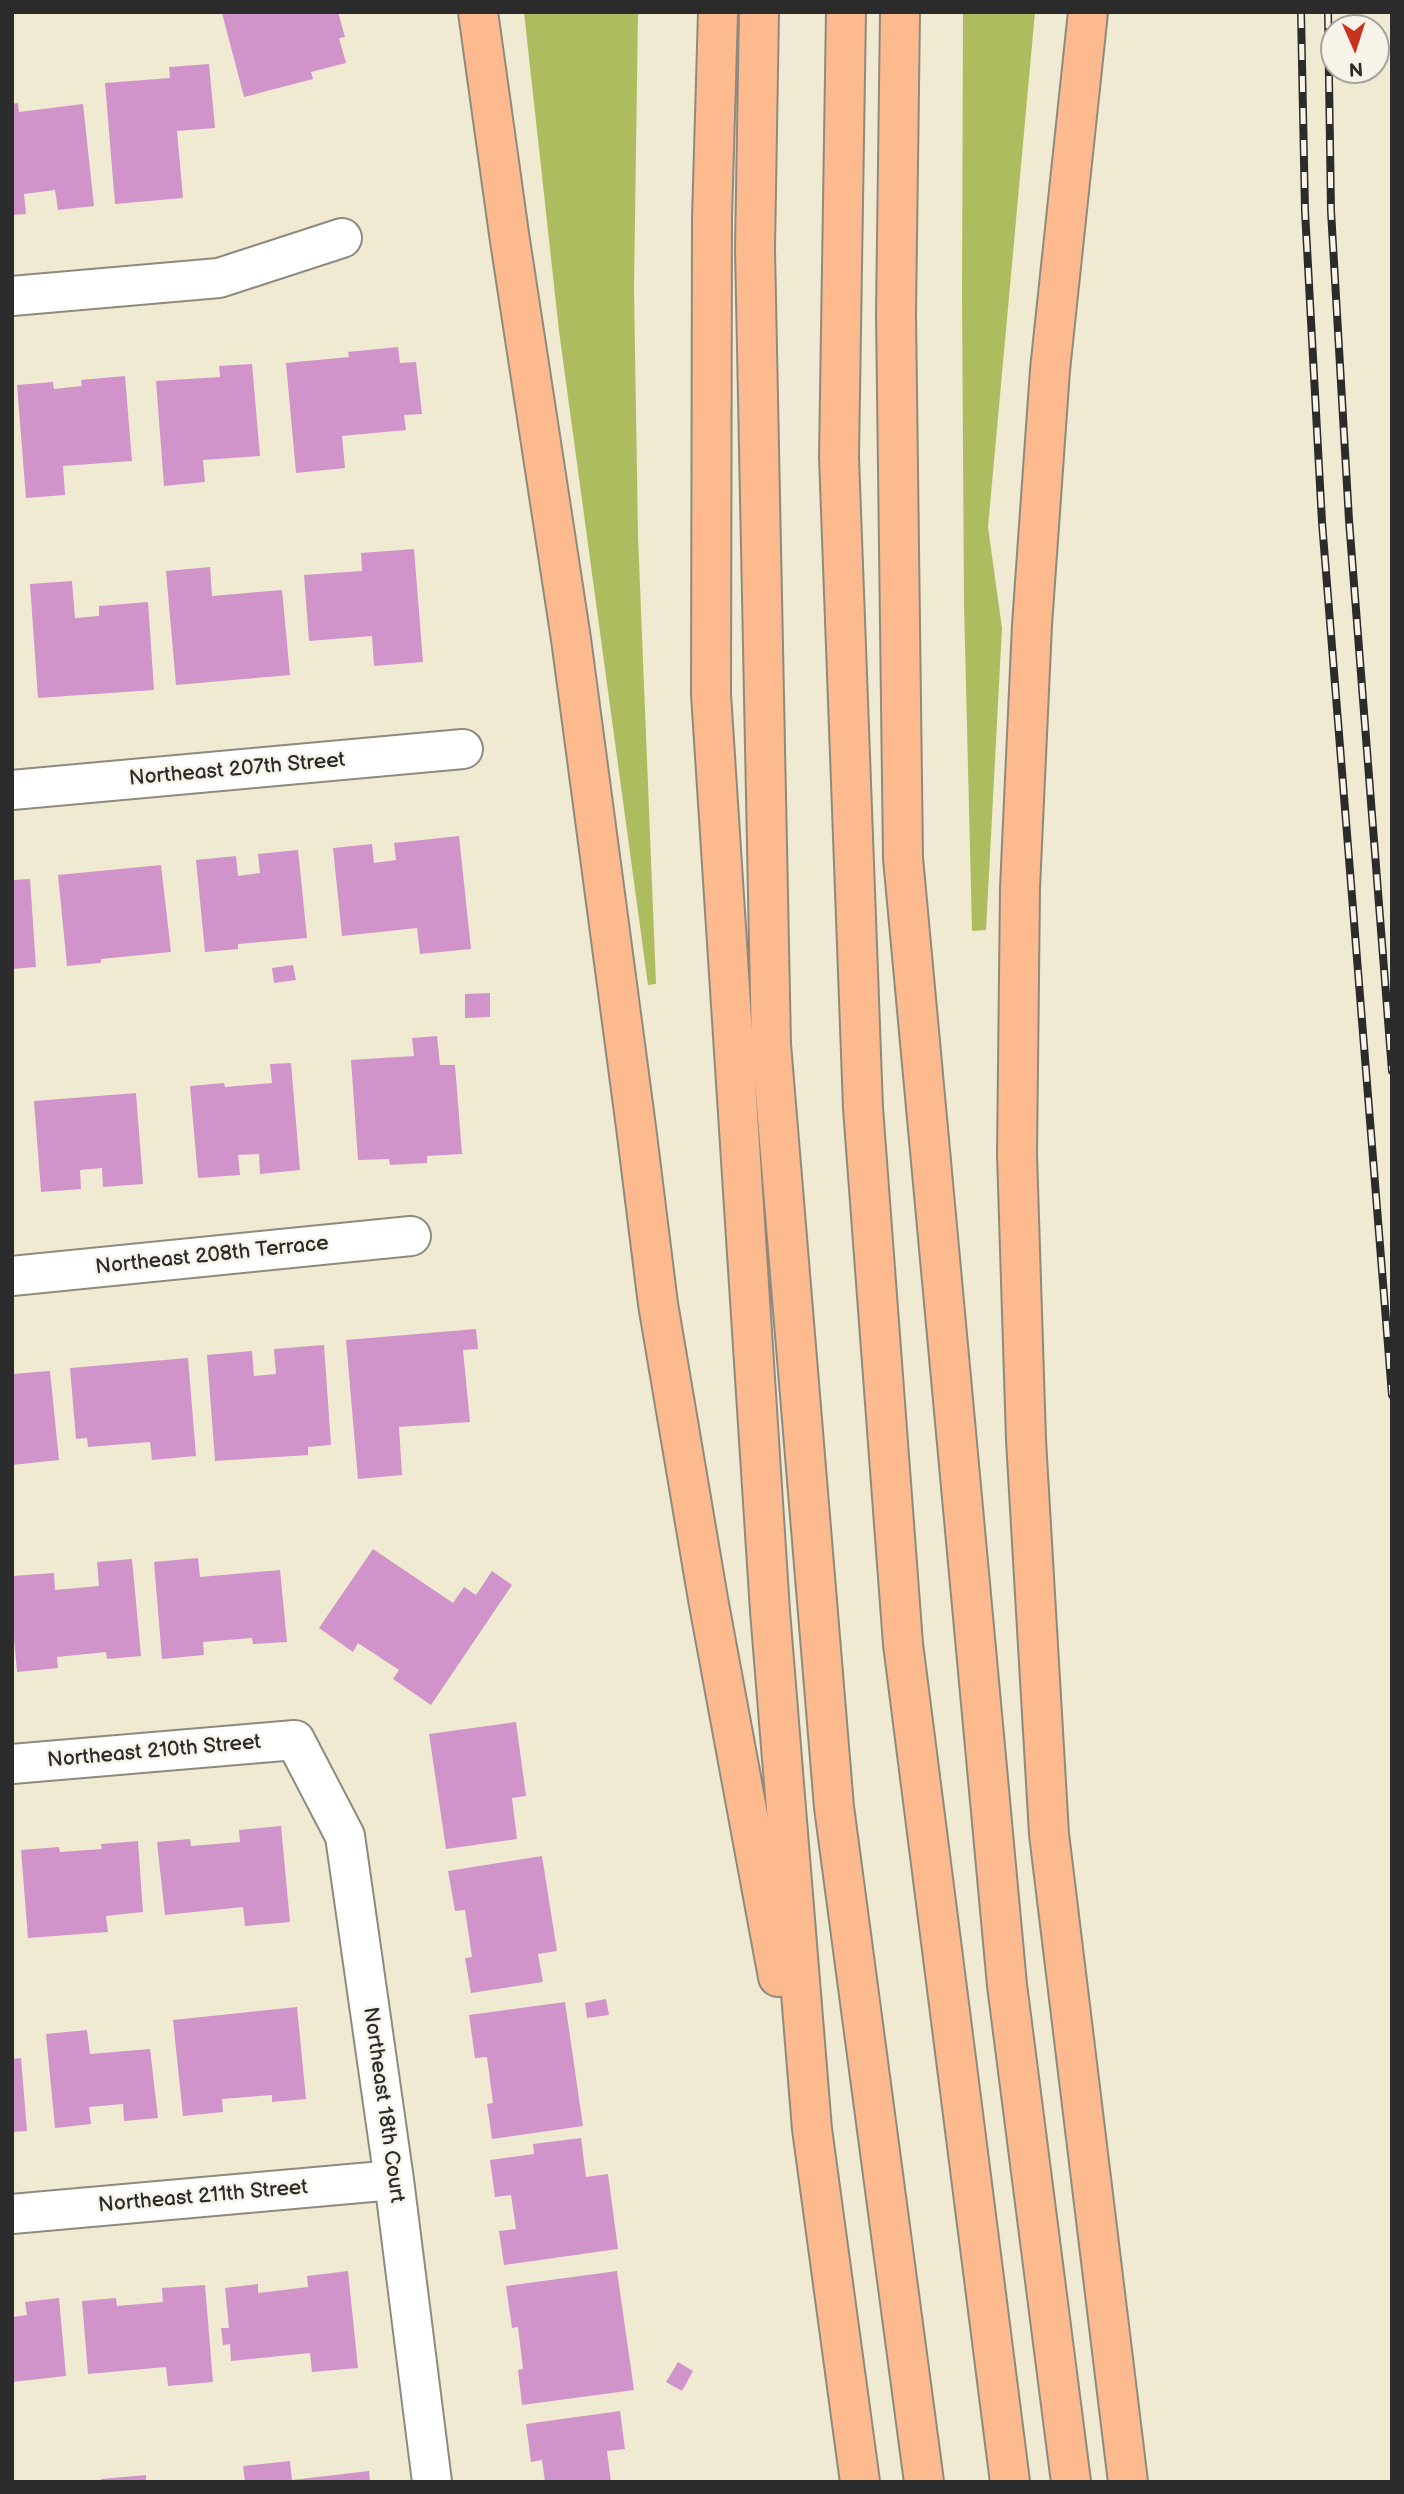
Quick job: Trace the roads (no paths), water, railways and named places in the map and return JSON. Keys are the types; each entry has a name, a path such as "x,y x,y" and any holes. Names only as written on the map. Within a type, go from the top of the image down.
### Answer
{"highway":[{"path":"478,12 572,653 657,1304 775,1961 811,2129"},
{"path":"718,12 712,218 711,694 770,1611 811,2129 860,2482"},
{"path":"759,12 755,249 771,1044 834,1807 924,2482"},
{"path":"846,12 839,457 863,1108 904,1644 1010,2482"},
{"path":"900,12 896,314 903,858 1007,1985 1071,2482"},
{"path":"1088,12 1051,370 1032,612 1020,888 1018,1182 1026,1440 1049,1834 1128,2482"}],"street":[{"path":"12,296 219,278 342,238"},
{"name":"Northeast 207th Street","path":"12,790 463,749"},
{"name":"Northeast 208th Terrace","path":"12,1276 411,1236"},
{"name":"Northeast 210th Street","path":"12,1764 295,1740"},
{"name":"Northeast 18th Court","path":"295,1740 345,1836 394,2180 432,2482"},
{"name":"Northeast 211th Street","path":"12,2214 394,2180"}],"railway":[{"path":"1301,12 1305,211 1322,522 1392,1395"},
{"path":"1328,12 1331,211 1349,520 1392,1071"}]}
